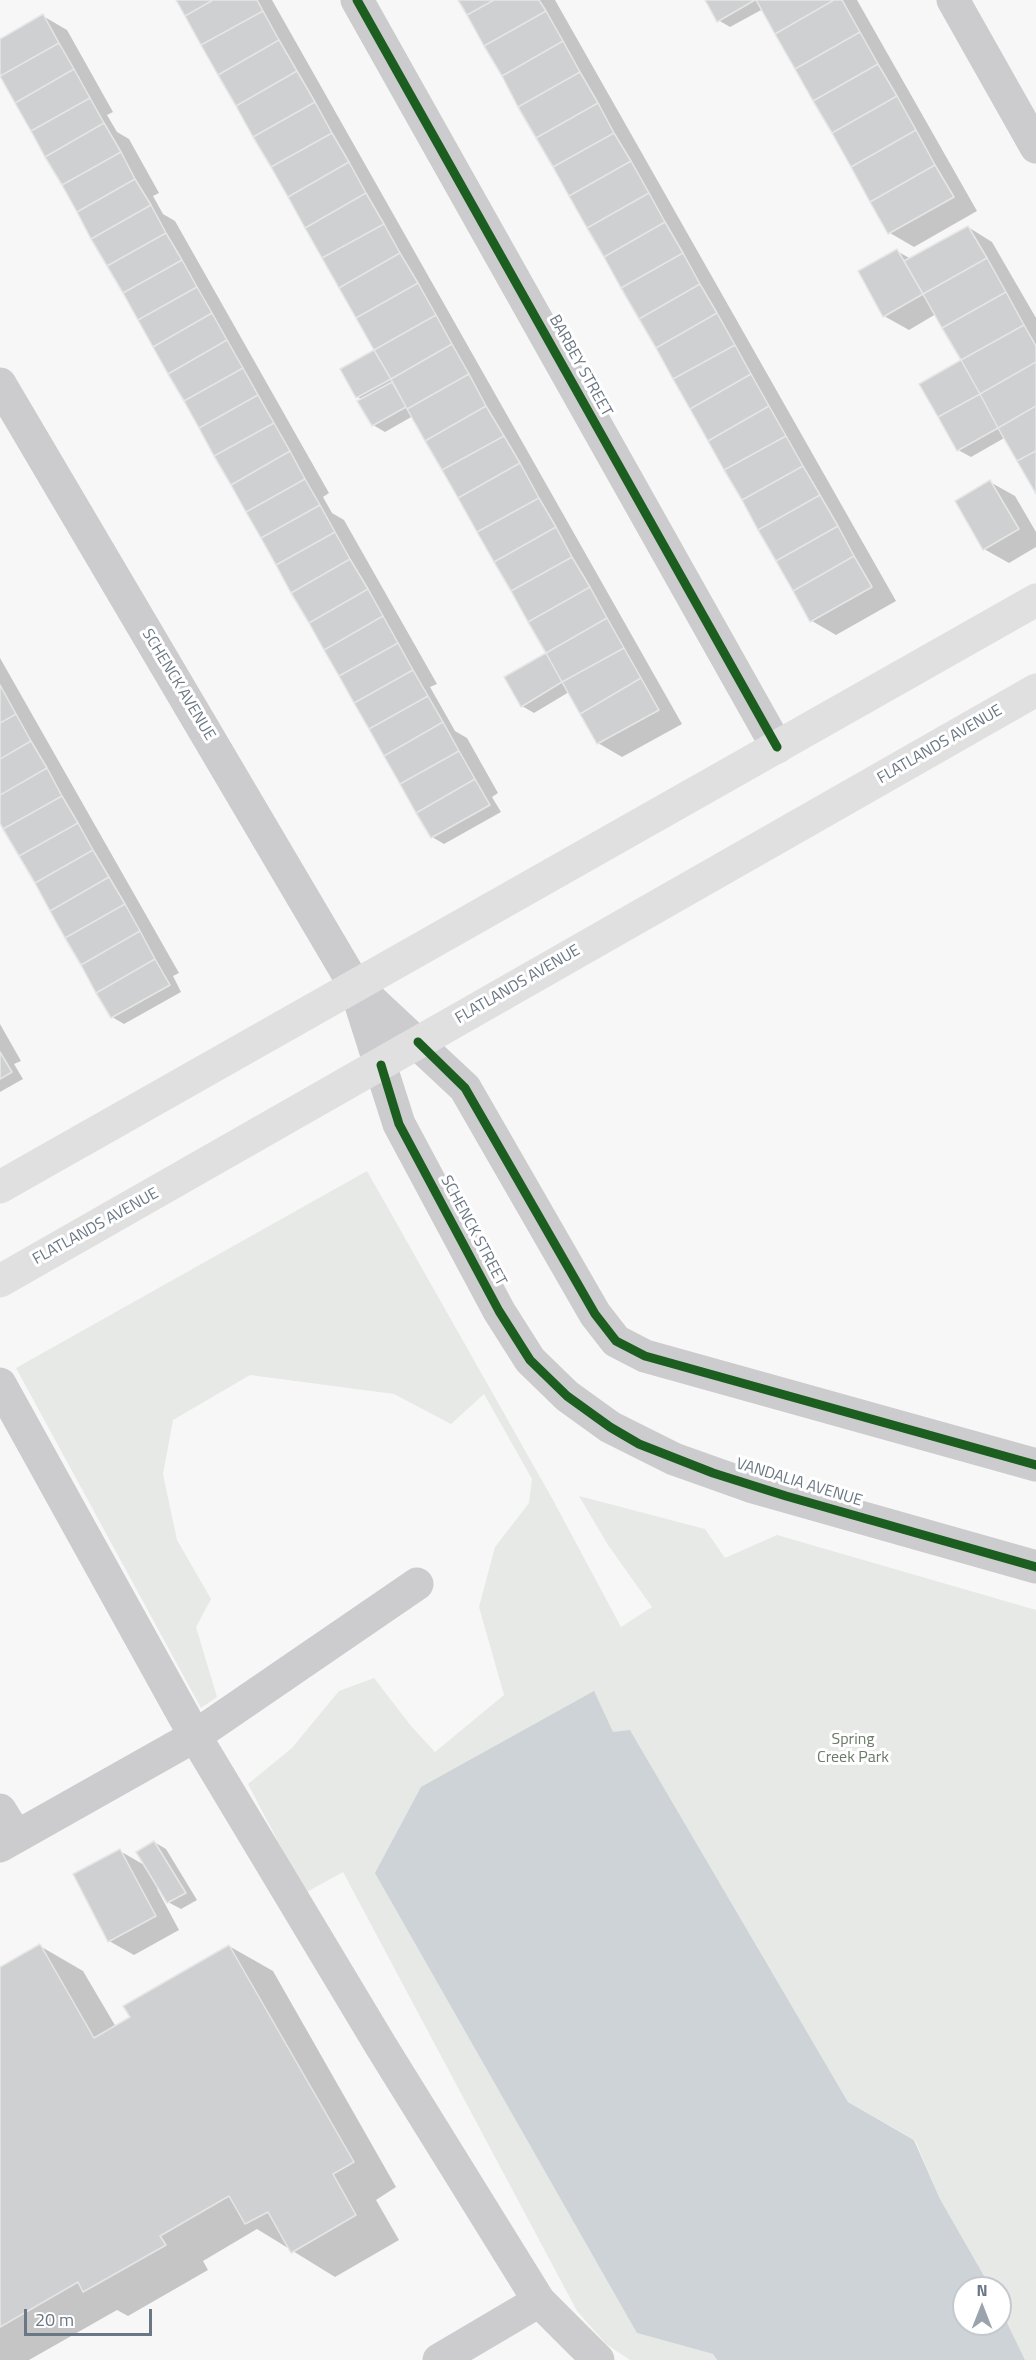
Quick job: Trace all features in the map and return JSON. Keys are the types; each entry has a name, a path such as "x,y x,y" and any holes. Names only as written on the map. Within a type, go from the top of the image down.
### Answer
{"main road":[{"path":"0,1187 1036,600"},
{"name":"FLATLANDS AVENUE","path":"0,1281 1036,690"}],"street":[{"name":"BARBEY STREET","path":"357,0 777,747"},
{"path":"952,0 1036,147"},
{"name":"SCHENCK AVENUE","path":"0,384 355,986"},
{"path":"355,986 465,1088 585,1297 616,1341 645,1356 1036,1465"},
{"name":"SCHENCK STREET","path":"355,986 399,1124 500,1311 530,1360 567,1396"},
{"path":"0,1384 195,1736 381,2046 539,2301 598,2360"},
{"name":"VANDALIA AVENUE","path":"567,1396 610,1427 639,1444 713,1473 1036,1567"},
{"path":"5,1831 195,1736 417,1584"},
{"path":"454,2356 539,2301"}],"green space":[{"name":"Spring Creek Park","path":"367,1171 553,1500 621,1627 652,1607 608,1545 579,1496 705,1529 725,1558 777,1535 1036,1610 1036,2360 1025,2360 1012,2333 1012,2276 984,2276 940,2199 915,2140 848,2102 630,1730 613,1733 637,2333 713,2354 717,2360 630,2360 606,2344 577,2311 343,1872 305,1893 248,1784 292,1748 339,1691 374,1678 411,1726 435,1752 504,1695 479,1607 495,1547 529,1503 532,1479 484,1394 451,1424 394,1394 250,1375 173,1420 163,1474 177,1540 211,1599 196,1627 217,1697 201,1708 16,1368"}],"shaded area":[{"path":"594,1691 613,1732 630,1730 848,2102 914,2140 940,2199 984,2276 952,2276 952,2336 1012,2336 1012,2333 1025,2360 717,2360 713,2354 637,2333 375,1873 421,1787"}],"building":[{"path":"176,0 213,0 185,16"},
{"path":"213,0 257,0 263,11 201,45 185,16"},
{"path":"458,0 494,0 467,15"},
{"path":"494,0 539,0 546,11 484,46 467,15"},
{"path":"705,0 755,0 717,22"},
{"path":"756,0 834,0 775,34"},
{"path":"834,0 842,0 860,32 795,69 775,34"},
{"path":"263,11 279,40 218,75 201,45"},
{"path":"546,11 563,41 502,76 484,46"},
{"path":"43,14 59,43 0,76 0,39"},
{"path":"860,32 878,64 813,101 795,69"},
{"path":"279,40 297,71 236,106 218,75"},
{"path":"563,41 580,72 518,107 502,76"},
{"path":"59,43 74,69 15,103 0,76"},
{"path":"878,64 897,96 832,133 813,101"},
{"path":"74,69 90,98 31,131 15,103"},
{"path":"297,71 315,102 253,137 236,106"},
{"path":"580,72 598,103 536,138 518,107"},
{"path":"897,96 916,130 851,167 832,133"},
{"path":"90,98 104,123 45,157 31,131"},
{"path":"315,102 332,133 271,167 253,137"},
{"path":"598,103 614,133 553,167 536,138"},
{"path":"104,123 121,152 62,185 45,157"},
{"path":"916,130 935,165 870,202 851,167"},
{"path":"332,133 349,162 288,197 271,167"},
{"path":"614,133 631,161 569,196 553,167"},
{"path":"121,152 135,179 77,212 62,185"},
{"path":"631,161 649,193 587,228 569,196"},
{"path":"349,162 366,193 305,228 288,197"},
{"path":"935,165 954,197 888,234 870,202"},
{"path":"135,179 151,205 91,239 77,212"},
{"path":"366,193 384,224 322,258 305,228"},
{"path":"649,193 665,222 604,257 587,228"},
{"path":"151,205 166,233 107,266 91,239"},
{"path":"665,222 683,253 621,288 604,257"},
{"path":"384,224 400,253 339,288 322,258"},
{"path":"968,226 987,258 923,294 904,261"},
{"path":"166,233 182,260 123,293 107,266"},
{"path":"897,249 923,294 883,317 858,271"},
{"path":"400,253 418,283 356,318 339,288"},
{"path":"683,253 700,284 639,319 621,288"},
{"path":"987,258 1006,292 942,328 923,294"},
{"path":"182,260 197,287 138,320 123,293"},
{"path":"418,283 436,315 374,350 356,318"},
{"path":"700,284 717,313 656,348 639,319"},
{"path":"197,287 212,313 153,347 138,320"},
{"path":"1006,292 1024,325 961,360 942,328"},
{"path":"212,313 227,340 168,374 153,347"},
{"path":"717,313 735,345 673,379 656,348"},
{"path":"436,315 452,344 391,379 374,350"},
{"path":"1024,325 1036,346 1036,362 980,394 961,360"},
{"path":"227,340 243,368 184,401 168,374"},
{"path":"452,344 469,374 407,409 391,379"},
{"path":"735,345 751,374 690,409 673,379"},
{"path":"374,350 391,379 356,398 340,369"},
{"path":"961,360 980,394 938,417 919,384"},
{"path":"1036,362 1036,406 998,428 980,394"},
{"path":"243,368 258,395 199,428 184,401"},
{"path":"469,374 486,406 425,441 407,409"},
{"path":"751,374 769,406 708,441 690,409"},
{"path":"392,382 406,407 372,426 357,401"},
{"path":"980,394 998,428 957,451 938,417"},
{"path":"258,395 274,423 214,456 199,428"},
{"path":"486,406 504,436 442,470 425,441"},
{"path":"769,406 786,436 724,470 708,441"},
{"path":"1036,406 1036,451 1017,461 998,428"},
{"path":"274,423 290,451 231,485 214,456"},
{"path":"504,436 520,463 458,498 442,470"},
{"path":"786,436 803,466 742,500 724,470"},
{"path":"290,451 305,479 246,512 231,485"},
{"path":"1036,451 1036,494 1017,461"},
{"path":"520,463 539,498 477,532 458,498"},
{"path":"803,466 820,495 758,530 742,500"},
{"path":"305,479 320,505 261,538 246,512"},
{"path":"990,480 1019,529 983,550 955,501"},
{"path":"820,495 838,526 776,561 758,530"},
{"path":"539,498 556,527 494,562 477,532"},
{"path":"320,505 335,532 276,565 261,538"},
{"path":"838,526 854,556 793,591 776,561"},
{"path":"556,527 572,557 511,591 494,562"},
{"path":"335,532 350,559 291,593 276,565"},
{"path":"854,556 872,587 810,622 793,591"},
{"path":"572,557 590,587 528,622 511,591"},
{"path":"350,559 368,589 309,623 291,593"},
{"path":"590,587 607,618 546,653 528,622"},
{"path":"368,589 383,616 324,650 309,623"},
{"path":"383,616 398,643 339,676 324,650"},
{"path":"607,618 624,648 562,682 546,653"},
{"path":"398,643 413,670 354,703 339,676"},
{"path":"624,648 641,678 580,714 562,682"},
{"path":"546,653 562,682 521,707 504,677"},
{"path":"413,670 428,696 369,729 354,703"},
{"path":"641,678 659,710 597,744 580,714"},
{"path":"0,685 16,714 0,723"},
{"path":"428,696 443,722 384,756 369,729"},
{"path":"16,714 31,741 0,759 0,723"},
{"path":"443,722 459,751 400,784 384,756"},
{"path":"31,741 47,768 0,795 0,759"},
{"path":"459,751 475,779 416,813 400,784"},
{"path":"47,768 62,796 3,829 0,823 0,795"},
{"path":"475,779 490,805 431,838 416,813"},
{"path":"62,796 78,823 19,856 3,829"},
{"path":"78,823 93,850 35,883 19,856"},
{"path":"93,850 109,877 50,911 35,883"},
{"path":"109,877 125,904 65,938 50,911"},
{"path":"125,904 140,931 81,965 65,938"},
{"path":"140,931 155,959 96,993 81,965"},
{"path":"155,959 170,985 111,1018 96,993"},
{"path":"0,1052 12,1072 0,1079"},
{"path":"154,1841 186,1893 167,1903 136,1852"},
{"path":"120,1849 156,1916 108,1942 73,1874"},
{"path":"40,1944 94,2038 130,2017 123,2006 229,1945 354,2162 333,2174 356,2215 291,2253 268,2212 245,2224 229,2196 160,2236 166,2245 83,2292 78,2282 0,2327 0,1967"}],"cycle path":[{"path":"357,0 777,747"},
{"path":"418,1042 465,1088 595,1314 616,1341 645,1356 1036,1465"},
{"path":"381,1065 399,1124 499,1311 530,1360 567,1396 610,1427 639,1444 713,1473 1036,1567"}]}
